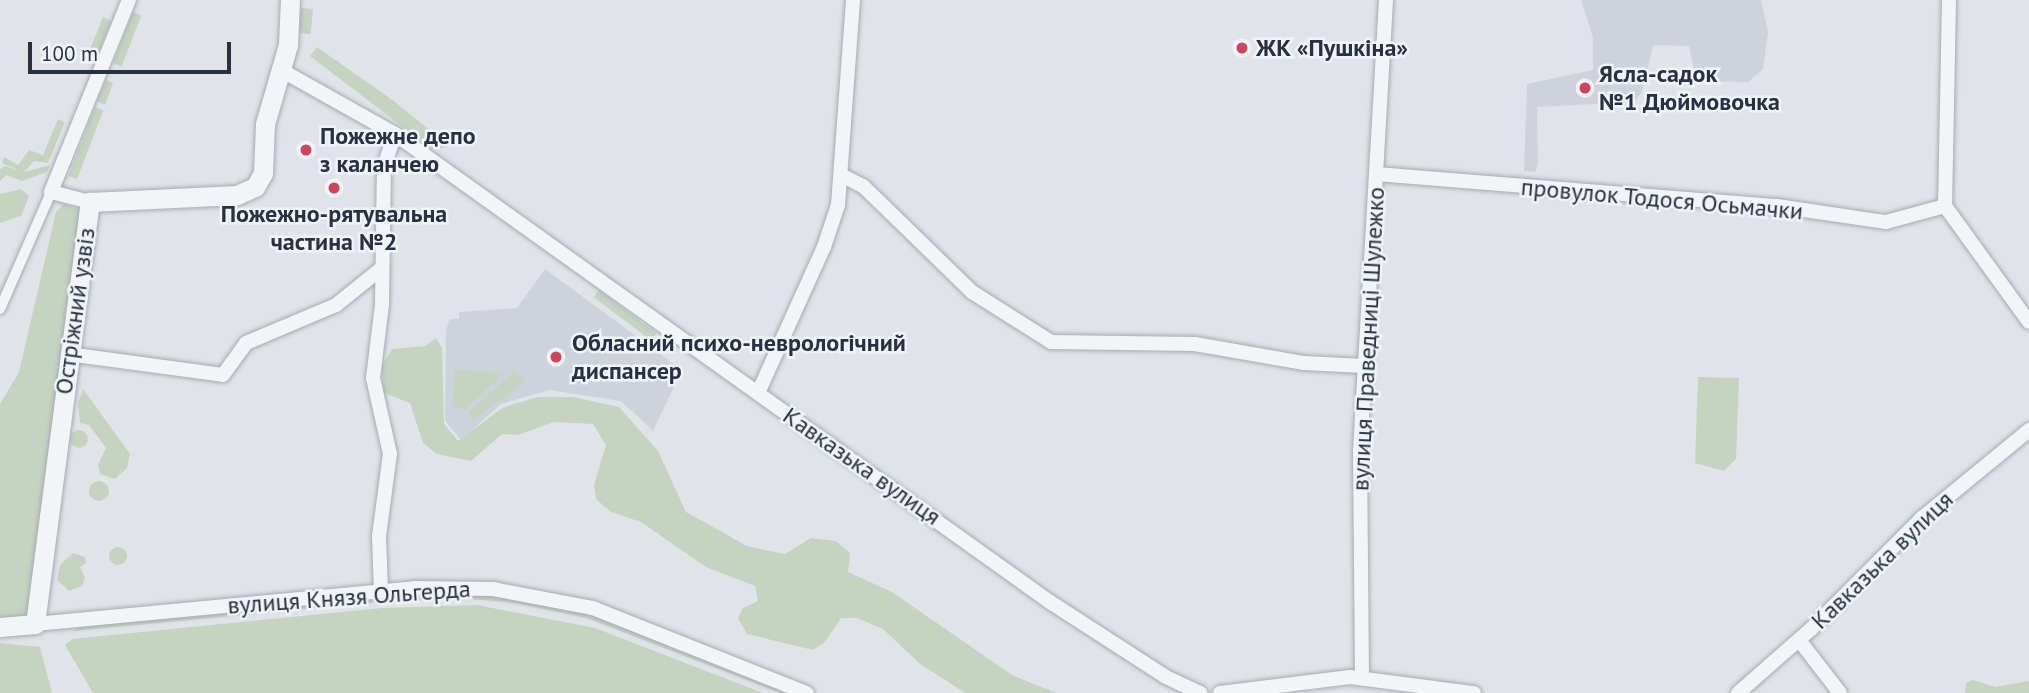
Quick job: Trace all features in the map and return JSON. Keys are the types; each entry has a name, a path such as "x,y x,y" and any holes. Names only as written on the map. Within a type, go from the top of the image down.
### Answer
{"street":[{"path":"0,309 129,0"},
{"name":"Остріжний узвіз","path":"35,624 68,354 90,202 237,195 252,190 262,177 264,124 281,70 290,0"},
{"path":"758,393 829,235 843,176 853,0"},
{"name":"вулиця Праведниці Шулежко","path":"1362,678 1359,493 1363,366 1387,0"},
{"path":"1949,0 1945,206 2029,322"},
{"name":"Кавказька вулиця","path":"281,70 395,134 1050,602 1166,677 1201,693"},
{"path":"381,591 378,547 390,454 373,387 387,151 395,134"},
{"name":"провулок Тодося Осьмачки","path":"1376,174 1777,206 1886,222 1945,206"},
{"path":"843,176 863,186 972,292 1051,342 1195,344 1304,363 1363,366"},
{"path":"51,192 90,202"},
{"path":"68,354 223,375 246,343 340,303 370,274 382,268"},
{"name":"Кавказька вулиця","path":"1738,693 1799,640 1922,519 2029,430"},
{"name":"вулиця Князя Ольгерда","path":"0,628 381,591 480,588 576,604 807,693"},
{"path":"1799,640 1840,693"},
{"path":"1220,693 1362,678 1474,693"}],"shaded area":[{"name":"Ясла-садок №1 Дюймовочка","path":"1581,0 1761,0 1768,33 1763,69 1748,82 1696,81 1689,46 1653,45 1642,92 1634,102 1537,107 1538,164 1535,172 1524,171 1527,84 1593,70 1593,38"},
{"name":"Обласний психо-неврологічний диспансер","path":"545,269 682,370 653,431 621,401 549,390 501,404 461,440 445,420 446,329 450,319 459,319 459,312 517,308"}],"green space":[{"path":"301,8 313,9 311,34 299,33"},
{"path":"133,12 141,15 122,67 113,63"},
{"path":"103,17 111,21 98,54 84,64"},
{"path":"317,47 391,99 450,146 433,150 310,56"},
{"path":"106,80 113,83 105,105 97,101"},
{"path":"95,107 103,110 77,179 68,176"},
{"path":"58,119 65,122 48,163 34,161 24,172 50,165 47,172 22,181 6,175 0,181 0,169 5,166 22,172 2,163 4,157 18,165 29,150 43,155"},
{"path":"21,189 29,196 21,216 0,223 0,194"},
{"path":"64,204 82,211 29,618 0,621 0,404 19,372 56,212"},
{"path":"599,290 657,333 651,341 594,297"},
{"path":"436,338 442,348 444,424 458,441 502,408 537,397 573,397 619,407 658,451 686,512 747,546 785,554 811,538 836,541 850,553 848,572 892,592 1012,675 1056,693 965,693 919,663 883,629 857,618 841,618 825,642 813,650 747,634 738,618 743,608 758,601 755,586 706,567 641,522 611,512 596,499 594,485 606,445 593,424 554,422 518,435 502,434 471,461 437,454 423,443 410,403 384,393 382,366 392,349 425,346"},
{"path":"455,370 504,373 466,409 452,407"},
{"path":"514,371 525,379 520,386 472,421 469,412"},
{"path":"1698,377 1739,378 1736,459 1724,471 1695,463"},
{"path":"83,389 130,454 127,468 115,479 100,474 98,465 106,448 89,425 80,423 78,403"},
{"path":"79,430 87,435 88,439 83,447 79,448 71,443 70,439 75,431"},
{"path":"99,481 106,484 109,491 106,498 99,501 92,498 89,491 92,484"},
{"path":"118,547 124,550 127,556 124,562 118,565 112,562 109,556 112,550"},
{"path":"73,553 85,557 86,563 80,567 85,578 82,586 69,591 57,580 60,565"},
{"path":"426,594 491,595 556,605 608,620 792,693 781,693 586,618 515,603 470,599 390,601 73,631 79,626"},
{"path":"477,605 595,628 763,693 93,693 65,645 72,639 382,608"},
{"path":"0,643 40,647 52,693 0,693"},
{"path":"1973,680 1995,687 2029,681 2029,693 1965,693 1966,683"}],"place":[{"name":"ЖК «Пушкіна»","path":"1242,48"},
{"name":"Ясла-садок №1 Дюймовочка","path":"1585,88"},
{"name":"Пожежне депо з каланчею","path":"306,150"},
{"name":"Пожежно-рятувальна частина №2","path":"334,188"},
{"name":"Обласний психо-неврологічний диспансер","path":"556,357"}]}
